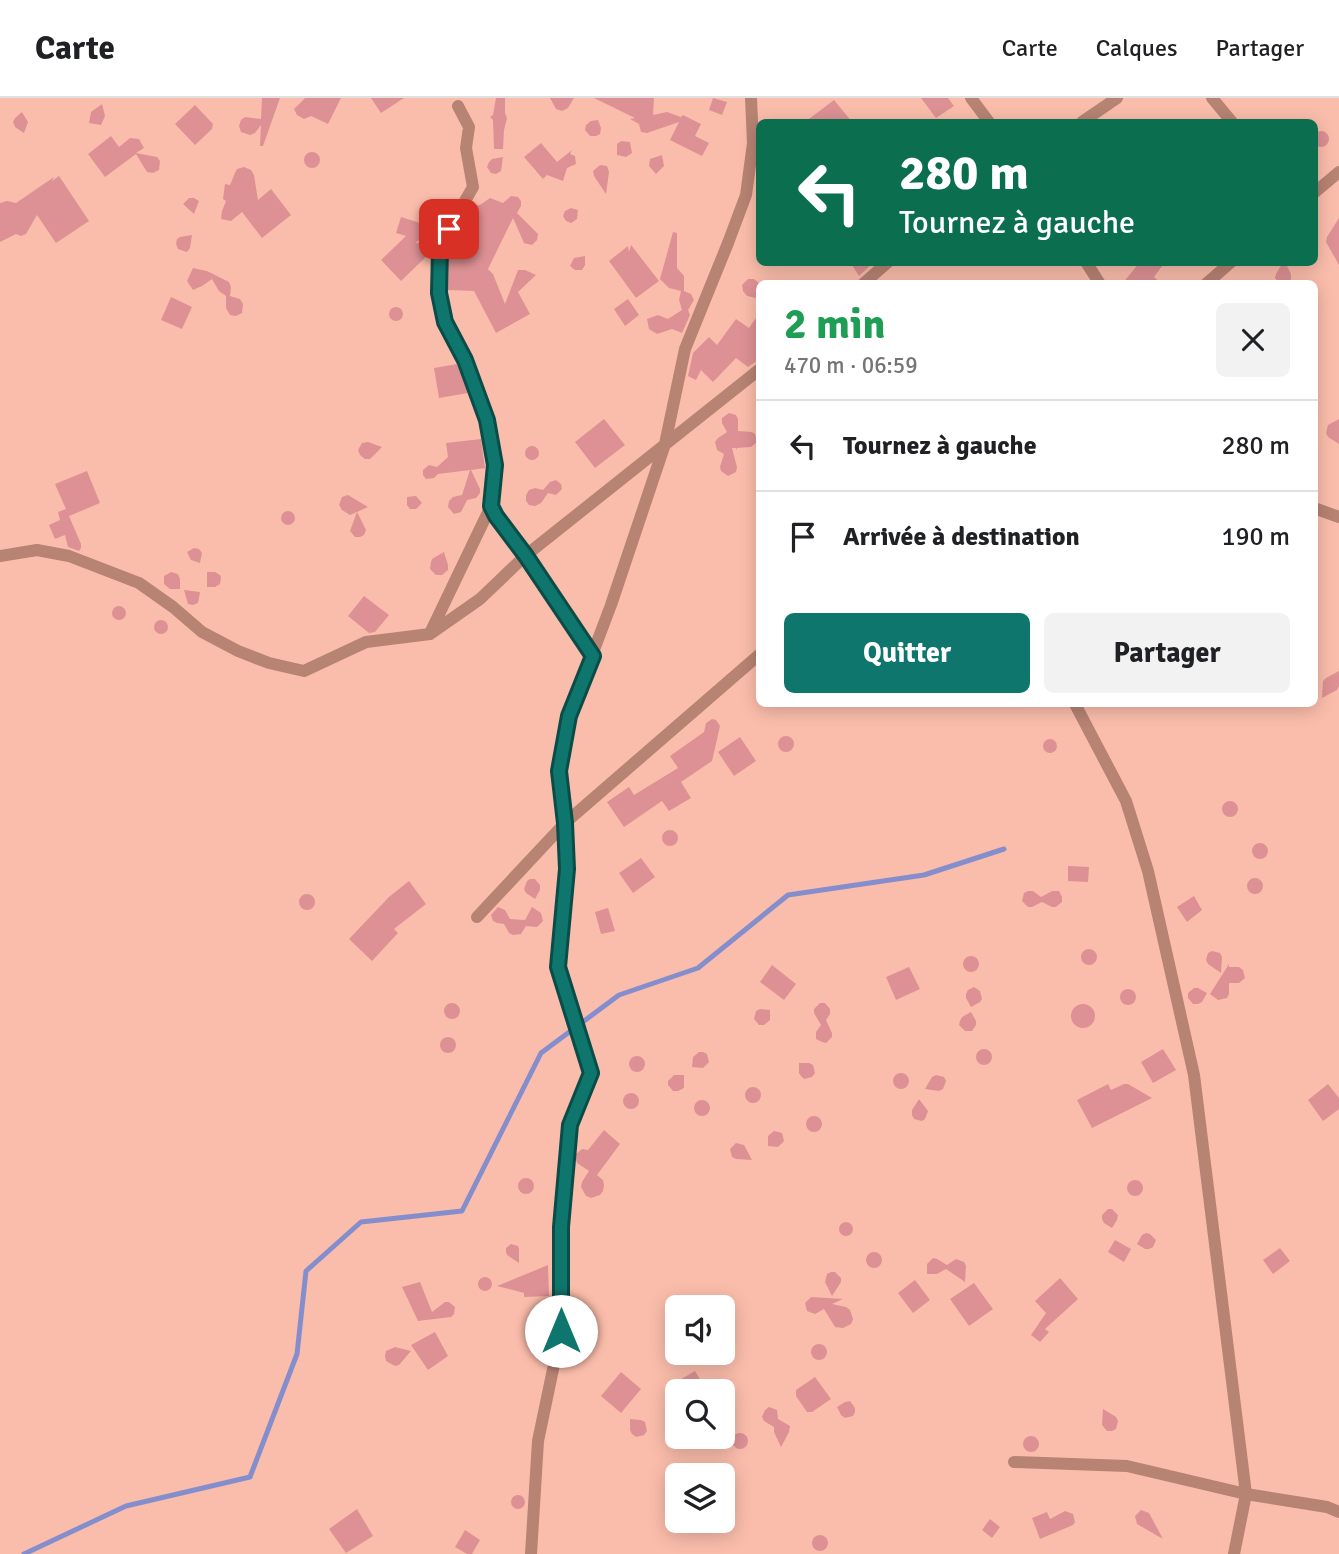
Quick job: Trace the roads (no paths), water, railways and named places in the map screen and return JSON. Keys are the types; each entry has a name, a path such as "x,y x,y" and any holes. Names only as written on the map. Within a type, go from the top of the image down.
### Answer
{"street":[{"path":"531,1554 538,1441 561,1331 561,1227 570,1125 591,1073 558,967 567,869 559,771 569,716 611,605 665,444 685,349 746,195 753,143 751,98"},
{"path":"971,98 987,119"},
{"path":"1086,119 1117,98"},
{"path":"1212,98 1230,119"},
{"path":"430,634 491,506 495,465 487,420 465,360 445,322 439,293 440,251 473,187 466,148 469,127 456,101"},
{"path":"1318,190 1339,172"},
{"path":"868,280 883,266"},
{"path":"1211,280 1226,266"},
{"path":"0,556 37,550 69,556 139,583 202,632 238,651 269,663 304,671 366,642 430,634 480,599 526,556 756,372"},
{"path":"491,506 593,656"},
{"path":"1318,509 1339,517"},
{"path":"477,918 565,823 756,657"},
{"path":"1077,707 1126,801 1148,871 1194,1075 1246,1494 1234,1554"},
{"path":"1014,1462 1127,1466 1246,1494 1327,1507 1339,1512"}],"waterway":[{"path":"24,1554 126,1506 250,1477 297,1354 306,1271 361,1222 462,1211 541,1053 619,995 698,968 788,895 924,875 1004,849"}]}
